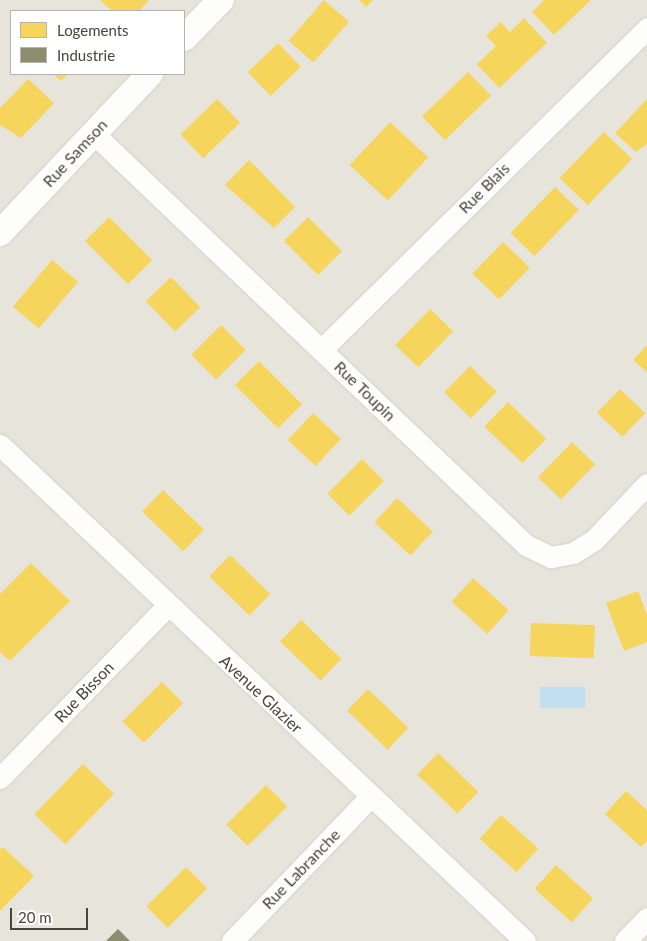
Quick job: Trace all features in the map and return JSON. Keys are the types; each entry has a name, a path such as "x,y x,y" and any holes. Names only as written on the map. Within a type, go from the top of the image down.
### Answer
{"street":[{"path":"185,37 220,0"},
{"name":"Rue Blais","path":"322,349 647,28"},
{"name":"Rue Samson","path":"0,233 149,75"},
{"name":"Rue Toupin","path":"93,133 322,349 526,546 551,557 574,553 594,540 647,484"},
{"name":"Avenue Glazier","path":"0,444 167,606 524,941"},
{"name":"Rue Bisson","path":"0,778 167,606"},
{"name":"Rue Labranche","path":"232,941 370,797"},
{"path":"625,941 647,918"}],"shaded area":[{"path":"0,0 647,0 647,941 0,941"}],"water":[{"path":"540,687 585,687 585,708 540,708"}],"building: Logements":[{"path":"100,0 149,0 140,10 111,10"},
{"path":"324,0 349,22 313,62 289,41"},
{"path":"359,0 373,0 366,7"},
{"path":"544,0 591,0 554,35 532,12"},
{"path":"524,18 547,43 499,88 477,64 496,46 486,36 501,22 510,32"},
{"path":"278,43 301,67 271,96 248,72"},
{"path":"468,72 491,96 445,140 422,116"},
{"path":"54,75 67,75 61,81"},
{"path":"28,79 54,103 21,138 0,125 0,108"},
{"path":"217,99 240,123 203,158 180,134"},
{"path":"647,99 647,144 636,152 615,133"},
{"path":"390,122 428,157 388,201 350,165"},
{"path":"604,132 632,159 588,205 560,178"},
{"path":"249,160 295,207 274,228 225,185"},
{"path":"555,187 579,210 534,256 511,233"},
{"path":"109,217 152,260 128,284 85,241"},
{"path":"308,217 342,251 318,275 284,241"},
{"path":"503,242 530,268 499,299 472,274"},
{"path":"52,260 78,282 39,329 13,307"},
{"path":"171,277 200,307 175,332 146,301"},
{"path":"430,309 453,331 418,367 395,345"},
{"path":"221,325 246,350 216,379 191,355"},
{"path":"647,345 647,372 633,360"},
{"path":"259,361 302,404 278,428 235,385"},
{"path":"470,366 497,392 471,418 444,393"},
{"path":"620,389 645,413 622,437 597,413"},
{"path":"508,402 546,439 523,463 484,426"},
{"path":"313,413 341,439 316,466 288,440"},
{"path":"572,442 595,464 561,499 538,477"},
{"path":"362,459 384,481 349,516 327,494"},
{"path":"163,490 204,530 183,551 142,512"},
{"path":"397,498 433,531 410,556 374,522"},
{"path":"230,555 270,594 249,615 209,577"},
{"path":"31,563 70,601 10,661 0,652 0,594"},
{"path":"473,578 509,610 487,634 452,602"},
{"path":"638,591 647,615 647,642 624,651 606,603"},
{"path":"301,620 341,659 320,680 280,642"},
{"path":"531,623 595,625 594,658 530,656"},
{"path":"162,682 183,703 144,743 122,722"},
{"path":"368,689 408,728 387,749 347,711"},
{"path":"438,753 478,792 457,813 417,775"},
{"path":"83,764 114,794 65,844 34,814"},
{"path":"266,785 287,806 248,846 226,825"},
{"path":"626,791 647,810 647,841 641,847 605,814"},
{"path":"501,815 538,848 517,872 480,839"},
{"path":"3,847 34,876 0,911 0,850"},
{"path":"556,865 593,898 572,922 535,889"},
{"path":"186,867 207,888 168,928 146,907"}],"building: Industrie":[{"path":"118,929 130,941 106,941"}]}
